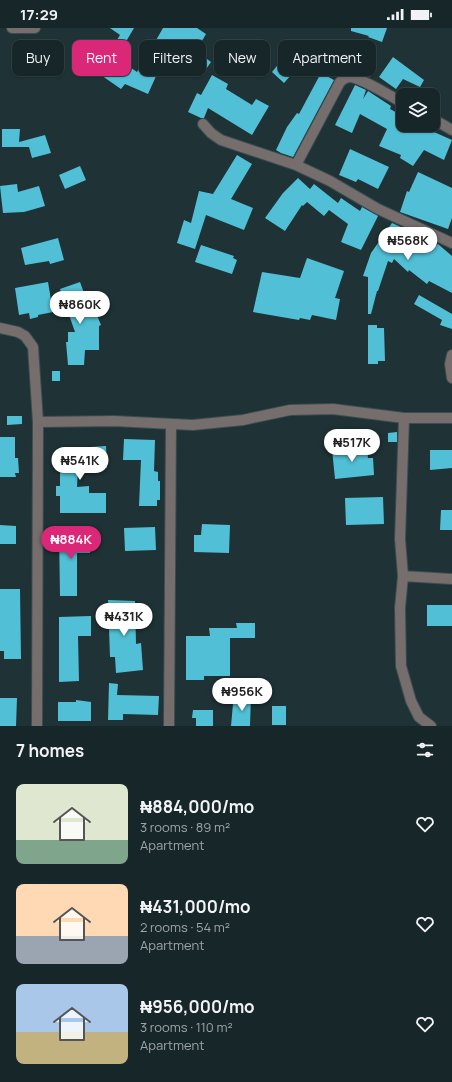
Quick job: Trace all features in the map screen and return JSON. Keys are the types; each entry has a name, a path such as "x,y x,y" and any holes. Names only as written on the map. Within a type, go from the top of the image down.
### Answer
{"street":[{"path":"12,28 35,28"},
{"path":"296,165 340,82 344,78 350,77 372,86 396,99"},
{"path":"440,123 452,130"},
{"path":"203,124 211,133 221,140 296,165 330,181 378,210 452,243"},
{"path":"0,328 18,332 25,336 33,347 38,422 37,726"},
{"path":"452,355 450,364 452,378"},
{"path":"38,422 114,421 193,425 243,420 290,410 332,409 404,418 452,418"},
{"path":"404,418 400,539 403,576 400,608 401,666 411,701 419,717 431,726"},
{"path":"169,726 171,424"},
{"path":"403,576 452,579"}],"building":[{"path":"110,28 134,28 127,40 117,40 120,35"},
{"path":"163,28 197,28 206,34 202,40 156,40"},
{"path":"351,28 387,28 382,42 368,37 369,36 351,31"},
{"path":"393,57 424,80 420,87 403,79 396,89 379,77"},
{"path":"206,58 211,62 206,69"},
{"path":"278,65 278,76 290,76 284,83 272,72"},
{"path":"131,68 137,72 139,68 139,76 156,76 148,94 125,84 121,89 102,76 131,76"},
{"path":"212,75 228,84 226,89 252,105 256,99 269,106 252,135 208,108 204,118 188,112 197,93 201,95"},
{"path":"319,76 327,76 334,80 293,157 276,150 287,127 297,113 299,114"},
{"path":"355,85 366,90 363,99 368,91 391,106 390,109 396,112 396,132 434,132 452,140 444,160 424,150 413,166 400,158 401,155 379,146 387,129 360,114 352,133 335,125"},
{"path":"2,129 20,129 19,142 45,135 51,153 32,158 29,147 2,147"},
{"path":"350,149 389,167 378,189 358,179 356,182 339,175"},
{"path":"237,155 252,164 231,199 253,208 244,230 206,215 195,249 177,243 184,220 191,223 199,191 213,194"},
{"path":"80,166 86,180 65,189 59,175"},
{"path":"418,172 452,188 452,218 448,229 400,212 407,191 409,192"},
{"path":"298,178 310,189 314,184 338,203 341,198 360,211 362,207 378,216 361,250 341,242 348,224 329,210 324,216 307,202 303,206 302,205 285,231 265,218 283,193"},
{"path":"17,184 18,192 39,186 45,206 24,212 3,213 0,186"},
{"path":"392,223 419,235 433,248 438,244 452,256 452,293 429,281 427,284 409,270 408,272 394,259 392,263 388,261 377,291 371,314 368,314 368,277 363,276 371,253"},
{"path":"58,238 64,260 50,264 49,261 25,265 21,248"},
{"path":"201,245 234,256 233,258 237,260 232,274 195,262"},
{"path":"307,258 344,271 335,298 340,299 336,320 312,315 310,320 300,318 299,320 253,312 262,272 300,278"},
{"path":"48,282 53,312 38,315 38,317 30,319 29,313 19,315 15,288"},
{"path":"80,282 92,315 96,313 101,325 99,326 99,350 85,350 84,365 68,365 66,342 68,342 68,332 75,332 60,289"},
{"path":"419,295 452,314 452,329 440,325 442,320 414,304"},
{"path":"368,325 377,325 377,328 384,328 385,361 378,361 378,364 368,364"},
{"path":"52,371 60,371 60,381 52,381"},
{"path":"7,416 22,416 22,424 7,425"},
{"path":"397,432 397,442 388,442 388,433"},
{"path":"0,437 15,437 15,458 18,458 19,473 15,473 16,477 0,477"},
{"path":"124,439 155,440 154,471 158,472 158,481 160,481 160,500 157,500 157,506 139,506 141,460 123,460"},
{"path":"106,446 107,468 78,469 77,487 89,486 89,493 106,493 106,513 60,513 60,496 56,496 56,486 60,486 60,468 58,468 57,451 91,450 91,447"},
{"path":"359,447 359,451 367,450 368,458 373,458 374,475 335,479 332,449"},
{"path":"430,450 452,450 452,468 430,470"},
{"path":"383,497 384,524 346,525 345,498"},
{"path":"441,510 452,510 452,530 440,530"},
{"path":"202,524 230,525 229,553 194,552 194,535 201,535"},
{"path":"0,525 16,526 16,544 0,544"},
{"path":"155,527 156,550 125,551 124,528"},
{"path":"59,532 91,533 90,553 77,553 77,596 60,596"},
{"path":"0,589 20,589 21,659 4,659 4,651 0,651"},
{"path":"108,600 135,601 136,644 141,643 143,670 116,673 115,657 110,657"},
{"path":"427,605 452,605 452,626 427,626"},
{"path":"91,616 91,636 78,636 79,681 59,682 59,617"},
{"path":"236,623 255,623 255,638 230,638 230,676 204,676 204,680 186,680 186,636 210,636 209,628 237,628"},
{"path":"109,683 118,684 117,695 159,696 158,715 123,714 123,720 108,720"},
{"path":"240,695 251,695 250,726 231,726 233,704 239,704"},
{"path":"0,698 17,698 16,726 0,726"},
{"path":"76,700 91,702 91,721 58,721 58,702 76,702"},
{"path":"272,706 286,706 286,725 272,725"},
{"path":"193,710 213,710 213,726 196,726 196,718 192,718"}]}
